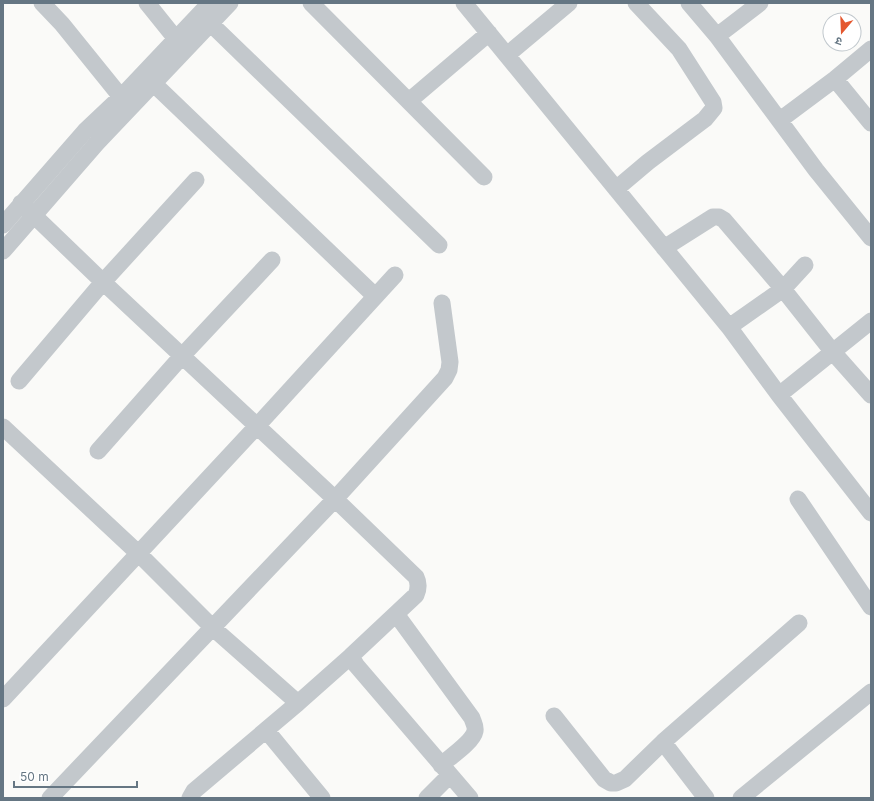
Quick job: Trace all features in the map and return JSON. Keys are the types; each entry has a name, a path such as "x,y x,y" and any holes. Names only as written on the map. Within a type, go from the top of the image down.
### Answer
{"street":[{"path":"42,3 62,24 121,97"},
{"path":"147,3 176,39"},
{"path":"3,225 85,131 121,97 210,3"},
{"path":"3,251 97,143 230,3"},
{"path":"311,3 484,177"},
{"path":"464,3 729,327 779,395 871,513"},
{"path":"507,55 569,3"},
{"path":"616,189 705,118 714,108 713,102 679,48 636,3"},
{"path":"689,3 717,36 816,170 871,238"},
{"path":"717,36 760,3"},
{"path":"211,24 439,245"},
{"path":"409,101 489,33"},
{"path":"780,120 835,79 871,49"},
{"path":"835,79 871,123"},
{"path":"153,83 375,296"},
{"path":"19,381 103,282 196,180"},
{"path":"21,203 103,282 335,499 416,577 418,581 416,595 298,704 194,791 190,798"},
{"path":"664,248 713,217 719,216 783,289 832,351 871,395"},
{"path":"98,451 182,356 272,260"},
{"path":"729,327 783,289 805,265"},
{"path":"3,699 395,275"},
{"path":"50,798 335,499 445,378 449,370 450,362 442,303"},
{"path":"779,395 871,321"},
{"path":"3,427 138,553 213,628 298,704"},
{"path":"798,499 871,608"},
{"path":"396,614 472,718 476,728 470,740 446,770 427,798"},
{"path":"554,716 604,779 611,783 621,782 663,742 799,623"},
{"path":"351,656 356,665 470,798"},
{"path":"742,798 871,692"},
{"path":"266,730 322,798"},
{"path":"663,742 706,798"}]}
